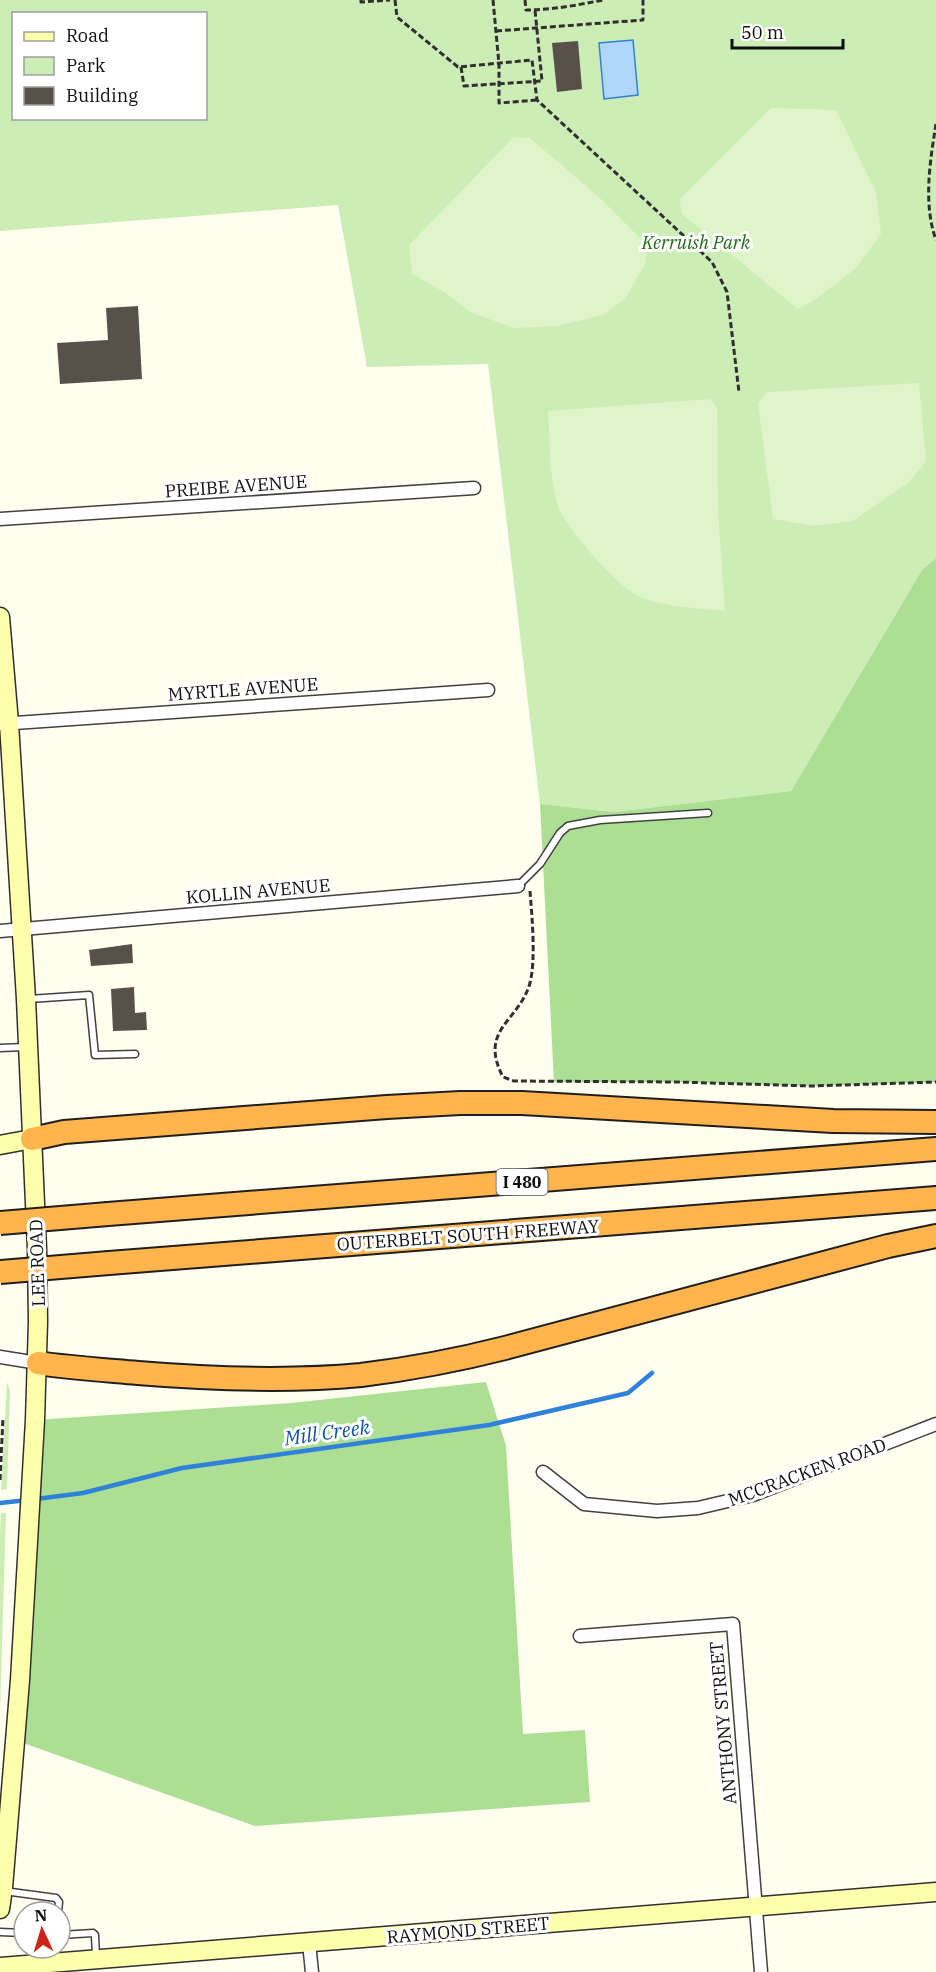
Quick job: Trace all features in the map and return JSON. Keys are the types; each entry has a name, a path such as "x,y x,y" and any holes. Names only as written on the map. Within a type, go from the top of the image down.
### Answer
{"highway":[{"path":"32,1139 64,1132 460,1103 522,1103 843,1121 936,1122"},
{"name":"I 480","path":"0,1223 936,1149"},
{"name":"OUTERBELT SOUTH FREEWAY","path":"0,1272 936,1198"},
{"path":"38,1363 88,1369 238,1379 331,1377 387,1371 444,1362 505,1348 888,1246 936,1236"}],"main road":[{"name":"LEE ROAD","path":"0,617 4,723 26,999 38,1273 38,1363 35,1420 20,1680 2,1900"},
{"path":"0,1145 32,1139"},
{"name":"RAYMOND STREET","path":"72,1958 96,1959 309,1943 936,1892"},
{"name":"RAYMOND STREET","path":"0,1966 27,1960"}],"street":[{"name":"PREIBE AVENUE","path":"0,519 474,488"},
{"name":"MYRTLE AVENUE","path":"4,723 488,690"},
{"name":"KOLLIN AVENUE","path":"0,931 518,886"},
{"path":"0,1358 38,1363"},
{"name":"MCCRACKEN ROAD","path":"543,1472 584,1504 657,1511 698,1508 753,1496 936,1424"},
{"name":"ANTHONY STREET","path":"580,1636 733,1624 761,1972"},
{"path":"309,1943 312,1972"}],"lane":[{"path":"518,886 540,864 560,833 568,826 600,820 708,813"},
{"path":"26,999 89,995 95,1055 135,1054"},
{"path":"0,1048 28,1047"},
{"path":"2,1900 56,1898 58,1900"},
{"path":"72,1934 93,1933 95,1935 96,1959"}],"path":[{"path":"361,0 361,2 390,0"},
{"path":"395,0 397,17 458,67 532,60 537,100 712,262 728,292 739,392"},
{"path":"493,0 499,64 499,103 537,100"},
{"path":"525,0 526,10 572,6 603,0"},
{"path":"496,31 643,20 643,0"},
{"path":"461,67 464,86 543,81 536,10"},
{"path":"936,124 928,170 932,229 936,240"},
{"path":"530,874 533,943 530,981 524,999 498,1032 495,1044 496,1064 503,1077 514,1081 811,1086 936,1082"},
{"path":"0,1480 3,1418"}],"green space":[{"name":"Kerruish Park","path":"0,0 936,0 936,558 922,570 791,791 614,812 540,804 488,364 367,367 338,205 0,231"},
{"path":"771,108 836,110 876,192 881,234 855,269 816,299 798,309 681,213 680,199"},
{"path":"514,137 530,138 598,196 648,246 645,264 625,299 603,315 557,326 514,328 470,312 444,292 412,274 409,245"},
{"path":"919,383 926,461 909,482 853,521 815,526 773,519 758,403 767,392"},
{"path":"710,399 717,408 718,510 725,611 657,602 628,590 580,540 562,513 554,492 550,457 548,411"},
{"path":"936,558 936,1082 811,1086 677,1082 554,1082 540,804 614,812 791,791 922,570"},
{"path":"7,1382 10,1391 7,1489 1,1490"},
{"path":"486,1382 506,1446 523,1734 585,1730 590,1802 255,1826 15,1740 35,1420 291,1403"},
{"path":"1,1513 6,1513 0,1713 0,1534"}],"water":[{"path":"633,40 638,95 604,99 599,43"}],"building":[{"path":"578,41 582,89 557,92 552,43"},
{"path":"138,306 142,379 60,384 57,343 108,340 106,308"},
{"path":"132,944 133,963 91,966 89,950"},
{"path":"134,987 135,1013 146,1012 147,1030 113,1031 111,989"}],"waterway":[{"name":"Mill Creek","path":"36,1499 83,1493 182,1468 489,1425 628,1393 652,1373"},
{"name":"Mill Creek","path":"0,1503 27,1500"}]}
